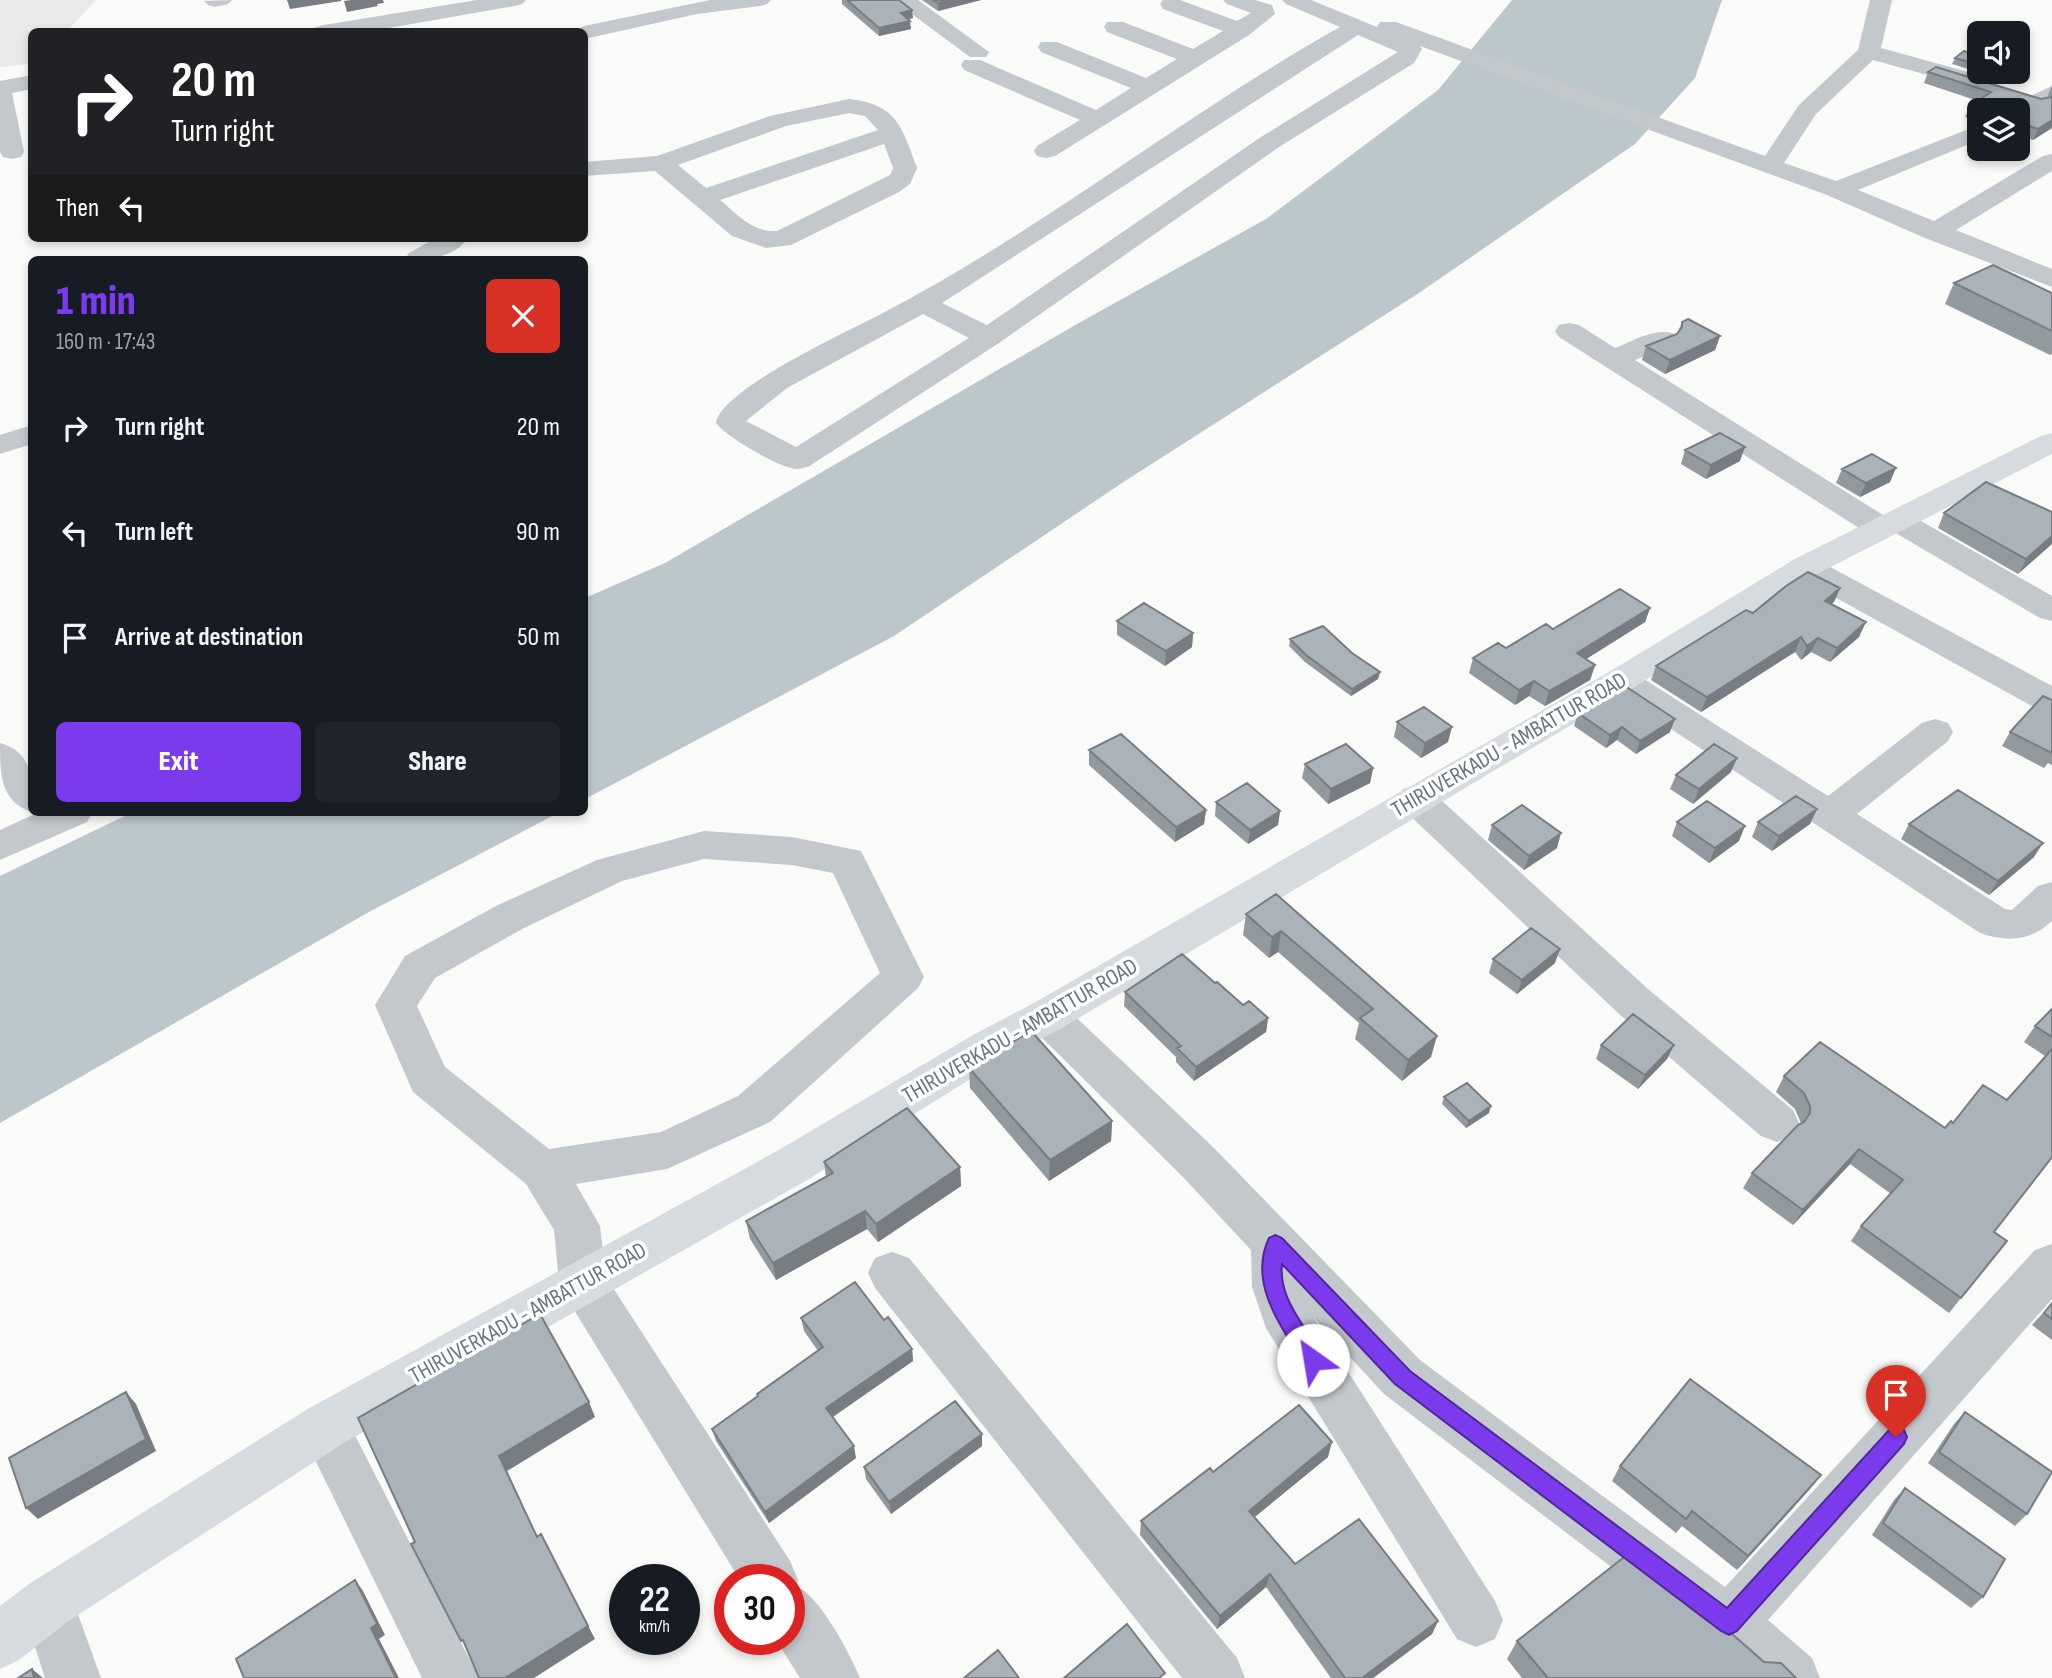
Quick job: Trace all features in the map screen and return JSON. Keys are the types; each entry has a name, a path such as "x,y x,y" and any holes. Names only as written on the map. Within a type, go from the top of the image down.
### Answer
{"main road":[{"name":"THIRUVERKADU - AMBATTUR ROAD","path":"0,1641 48,1603 324,1427 793,1165 988,1047 1047,1016 1621,680 1805,567 1889,524 1997,488 2052,442"}],"street":[{"path":"332,23 456,5 515,0"},
{"path":"588,32 697,8 760,0"},
{"path":"904,0 975,58 1098,119"},
{"path":"1046,151 1241,30 1265,12 1234,0"},
{"path":"1293,0 1411,49 1406,58 1270,142 989,337 797,460 740,431 732,423 732,415 740,408 792,371 922,303 1356,27"},
{"path":"1313,0 1836,190 2052,279"},
{"path":"1770,166 1807,110 1869,52 1881,0"},
{"path":"1171,4 1241,30"},
{"path":"1115,27 1195,58"},
{"path":"1049,47 1149,87"},
{"path":"1869,52 2032,96"},
{"path":"7,144 0,88 28,83"},
{"path":"588,169 661,163 709,144 830,108 863,106 876,111 887,120 905,168 901,179 890,187 782,240 752,237 661,163"},
{"path":"1206,121 1270,142"},
{"path":"702,198 892,133"},
{"path":"1836,190 1967,137"},
{"path":"1934,232 2052,161"},
{"path":"423,256 448,242"},
{"path":"922,303 989,337"},
{"path":"1569,331 1889,524 2052,610"},
{"path":"1614,358 1662,339"},
{"path":"0,445 28,435"},
{"path":"1805,567 2052,701"},
{"path":"1621,680 1994,922 2010,927 2021,925 2052,897"},
{"path":"1829,816 1935,732"},
{"path":"0,756 28,788"},
{"path":"1416,799 1633,1002 1776,1123"},
{"path":"0,846 43,816"},
{"path":"542,1170 667,1150 754,1109 903,978 846,861 792,851 704,845 611,870 510,917 420,967 396,1005 429,1079 542,1170 577,1226 583,1282 761,1564"},
{"path":"1047,1016 1198,1162 1402,1377 1729,1623 1792,1678"},
{"path":"1275,1244 1271,1268 1274,1289 1283,1312 1476,1620"},
{"path":"1729,1623 2052,1265"},
{"path":"892,1273 1217,1678"},
{"path":"324,1427 451,1678"},
{"path":"48,1603 73,1678"},
{"path":"805,1635 832,1678"}],"shaded area":[{"path":"0,0 96,0 70,28 28,28 28,64 0,67"},
{"path":"1512,0 1722,0 1695,78 1635,144 1419,293 1125,481 894,636 588,797 588,597 665,563 1077,324 1266,219 1438,90"},
{"path":"125,816 552,816 369,912 0,1123 0,876"}],"building":[{"path":"847,0 899,0 912,10 901,13 910,21 879,28"},
{"path":"1964,51 1967,52 1967,62 1955,58"},
{"path":"1936,67 1967,76 1967,84 1992,84 2041,99 2052,96 2052,120 2038,129 2030,126 2030,98 1982,98 1991,92 1928,72"},
{"path":"1993,265 2052,293 2052,331 1954,283"},
{"path":"1688,319 1720,336 1670,360 1646,346 1677,334 1682,322"},
{"path":"1720,433 1745,447 1711,465 1685,450"},
{"path":"1872,454 1896,468 1866,483 1842,469"},
{"path":"1986,482 2052,512 2052,536 2026,559 1944,513"},
{"path":"1808,572 1840,588 1825,601 1866,622 1837,648 1818,638 1807,646 1801,637 1707,697 1656,666 1746,610 1753,613"},
{"path":"1620,589 1650,608 1577,653 1595,665 1549,691 1534,681 1519,690 1473,658 1498,643 1506,648 1546,624 1553,629"},
{"path":"1144,603 1193,633 1166,651 1117,621"},
{"path":"1323,626 1352,653 1380,672 1352,689 1306,655 1290,639"},
{"path":"1625,686 1675,719 1640,741 1622,727 1610,735 1578,713"},
{"path":"2043,696 2052,700 2052,753 2010,732"},
{"path":"1424,707 1452,727 1425,743 1397,722"},
{"path":"1121,734 1206,810 1176,827 1089,750"},
{"path":"1346,744 1373,768 1331,789 1305,764"},
{"path":"1714,744 1737,758 1699,789 1676,775"},
{"path":"1247,783 1280,811 1250,830 1216,802"},
{"path":"1958,790 2043,843 1998,881 1909,824"},
{"path":"1796,796 1817,809 1779,836 1758,822"},
{"path":"1707,801 1745,826 1715,848 1677,822"},
{"path":"1522,805 1561,833 1529,856 1492,825"},
{"path":"1276,894 1437,1036 1408,1060 1360,1018 1373,1009 1281,931 1272,937 1246,914"},
{"path":"1531,928 1560,949 1522,980 1493,959"},
{"path":"1182,954 1243,1005 1249,1001 1268,1018 1196,1067 1177,1048 1181,1046 1125,992"},
{"path":"2052,1009 2052,1037 2035,1026"},
{"path":"1633,1014 1674,1045 1645,1075 1601,1045"},
{"path":"1031,1031 1112,1121 1050,1160 969,1068"},
{"path":"1820,1042 1945,1128 1951,1121 1953,1123 1983,1085 2007,1100 2052,1049 2052,1157 1994,1232 2007,1241 1961,1298 1861,1226 1903,1180 1859,1149 1803,1210 1752,1173 1810,1113 1804,1093 1784,1076"},
{"path":"1467,1083 1491,1106 1469,1121 1444,1097"},
{"path":"907,1108 960,1167 876,1224 865,1211 773,1263 746,1221 833,1173 824,1162"},
{"path":"855,1282 884,1320 888,1317 912,1349 826,1408 854,1446 765,1512 712,1429 823,1347 801,1318"},
{"path":"2052,1303 2052,1319 2044,1313"},
{"path":"540,1314 589,1402 499,1456 537,1537 541,1534 588,1626 505,1678 479,1678 463,1640 461,1641 411,1544 415,1542 358,1418"},
{"path":"1690,1379 1821,1475 1748,1556 1692,1511 1686,1519 1620,1466"},
{"path":"126,1392 146,1439 26,1508 9,1458"},
{"path":"955,1401 982,1434 889,1502 864,1467"},
{"path":"1299,1405 1332,1442 1249,1511 1295,1564 1359,1519 1438,1621 1362,1678 1345,1678 1270,1574 1220,1616 1141,1521 1210,1468 1213,1472"},
{"path":"1965,1412 2052,1472 2027,1514 1939,1452"},
{"path":"1905,1488 2005,1559 1983,1597 1883,1523"},
{"path":"1628,1554 1723,1626 1764,1662 1781,1663 1796,1678 1548,1678 1517,1641"},
{"path":"355,1580 377,1624 371,1628 396,1678 244,1678 236,1659"},
{"path":"1127,1624 1165,1673 1159,1678 1064,1678"},
{"path":"998,1650 1019,1678 964,1678"},
{"path":"32,1669 34,1678 18,1678"}],"route":[{"path":"1313,1360 1283,1312 1274,1289 1271,1268 1275,1244 1402,1377 1729,1623 1896,1437"}]}
